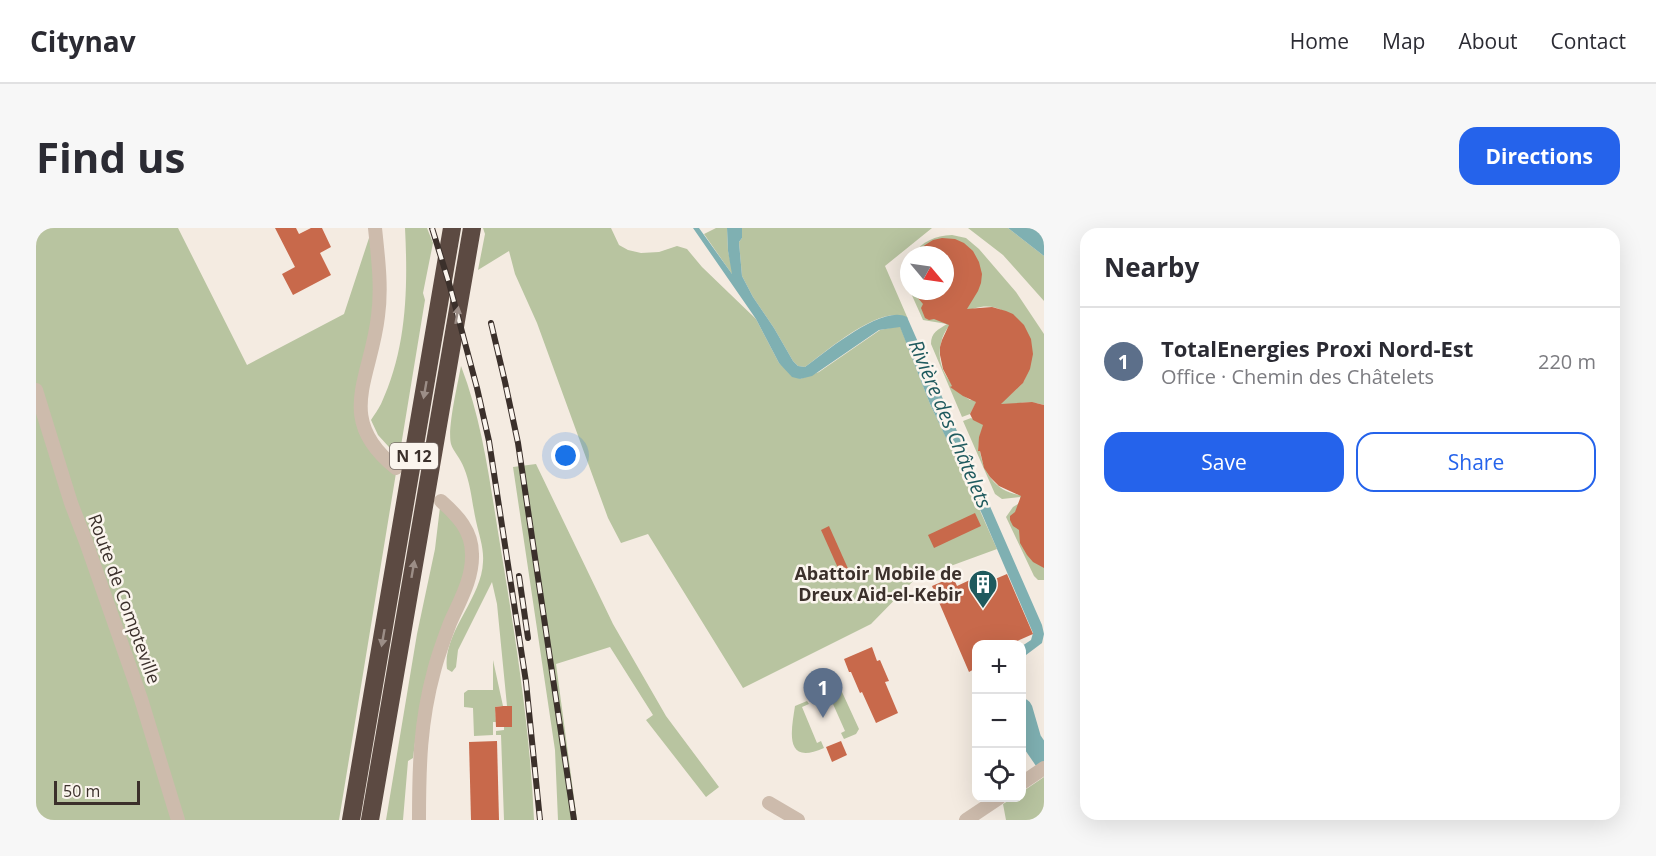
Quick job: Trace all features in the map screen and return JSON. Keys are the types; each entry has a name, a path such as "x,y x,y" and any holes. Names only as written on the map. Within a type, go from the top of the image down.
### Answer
{"highway":[{"name":"N 12","path":"351,820 452,228"},
{"name":"N 12","path":"370,820 472,228"},
{"path":"380,820 392,739 403,626"}],"street":[{"path":"375,228 379,272 379,313 359,412 368,439 396,468"},
{"name":"Route de Compteville","path":"36,390 70,503 141,699 178,820"},
{"path":"419,820 419,763 424,717 441,648 462,597 472,565 471,543 465,527 454,512 441,501"},
{"path":"1026,780 1042,769"},
{"path":"769,802 798,820"},
{"path":"966,820 993,802"}],"green space":[{"path":"36,228 178,228 247,365 344,314 369,238 372,239 374,295 372,321 355,397 356,423 359,433 370,449 396,473 339,820 36,820"},
{"path":"405,228 427,228 433,243 423,293 425,300 399,458 378,435 371,420 390,383 401,340 406,295"},
{"path":"483,228 611,228 619,245 628,250 641,253 659,252 677,246 687,249 702,267 756,319 779,363 800,379 819,372 880,330 900,326 930,404 997,549 915,579 871,624 743,688 648,534 621,543 608,518 537,323 515,274 509,251 478,270 485,234"},
{"path":"716,228 727,228 728,251 734,277 704,234"},
{"path":"742,228 932,228 910,246 900,246 900,254 885,266 908,319 898,315 870,322 805,367 798,366 793,361 742,276 739,242 742,238"},
{"path":"968,228 1008,228 1044,256 1044,301 1003,255"},
{"path":"952,235 966,238 979,249 1016,292 1044,334 1044,405 1021,403 985,414 1024,381 1029,366 1029,350 1025,335 1017,322 1006,313 993,307 979,307 963,314 952,323 942,338 940,349 941,365 953,385 951,387 970,400 978,399 970,414 962,417 931,344 934,334 947,324 923,320 914,300 954,300 954,246 920,246 940,237"},
{"path":"461,366 480,432 506,578 525,716 534,820 504,820 501,735 496,735 496,731 504,730 504,727 512,727 512,706 507,706 497,604 492,582 458,650 456,667 452,672 447,669 450,643 476,589 483,562 468,481 463,465 452,447 450,437"},
{"path":"971,418 984,425 978,450 992,480 1004,490 1020,495 1044,492 1044,580 1038,580 1034,576 1006,517 1013,507 1021,502 1020,497 1002,499 995,494 963,421"},
{"path":"536,464 613,624 666,716 719,787 706,797 646,720 653,715 610,647 556,664 577,820 558,820 555,750 513,467"},
{"path":"440,507 465,536 467,563 416,735 413,758 408,761 403,820 386,820 417,634 435,549"},
{"path":"493,660 503,706 495,707 496,722 493,722 493,735 474,736 473,708 464,707 464,693 468,690 493,690"},
{"path":"834,689 842,692 859,729 856,734 844,739 841,733 845,731 829,695 822,698 820,695"},
{"path":"807,701 809,704 802,707 817,743 821,741 824,748 802,753 793,744 792,726 795,706"},
{"path":"1044,777 1044,820 1006,820 1003,804 1026,802 1026,789"}],"water":[{"path":"693,228 699,228 732,274 727,228 742,228 742,238 739,242 742,276 798,366 805,367 869,323 883,317 896,315 907,317 1042,625 1044,634 1042,643 1026,655 1026,643 1031,640 1033,633 982,514 930,404 900,327 879,330 812,376 800,379 792,377 779,363 756,319"},
{"path":"1008,228 1044,228 1044,256"},
{"path":"1026,705 1044,753 1044,757 1039,761 1026,740"}],"building":[{"path":"275,228 296,228 299,234 311,228 322,228 331,247 320,253 331,275 293,295 282,274 295,267"},
{"path":"955,239 964,243 973,251 979,262 982,274 981,283 967,309 992,307 1013,314 1024,325 1031,339 1033,354 1030,369 1023,383 1001,404 1032,402 1044,405 1044,568 1033,562 1027,555 1020,543 1019,530 1010,520 1021,496 999,486 984,468 980,451 978,451 983,425 973,420 970,414 976,402 950,387 952,386 943,369 940,355 942,340 949,325 925,318 921,308 923,304 920,300 954,300 954,246 924,246 933,240"},
{"path":"975,513 981,526 934,548 928,535"},
{"path":"829,526 850,573 842,577 821,530"},
{"name":"Abattoir Mobile de Dreux Aid-el-Kebir","path":"1007,574 1033,634 1019,640 972,640 972,670 969,672 932,586 953,577 957,586 972,579 976,587"},
{"path":"872,647 889,681 885,682 898,713 876,723 844,659"},
{"path":"512,706 512,727 496,727 495,707"},
{"path":"497,741 499,820 471,820 469,742"},
{"path":"841,741 847,755 832,762 826,747"}],"waterway":[{"name":"Rivière des Châtelets","path":"1026,723 1031,740 1044,759"}],"railway":[{"path":"432,228 449,283 489,441 526,682 540,820"},
{"path":"491,323 518,443 574,820"},
{"path":"519,576 528,638"}],"place":[{"name":"Abattoir Mobile de Dreux Aid-el-Kebir","path":"983,610"},
{"name":"TotalEnergies Proxi Nord-Est","path":"823,718"}]}
